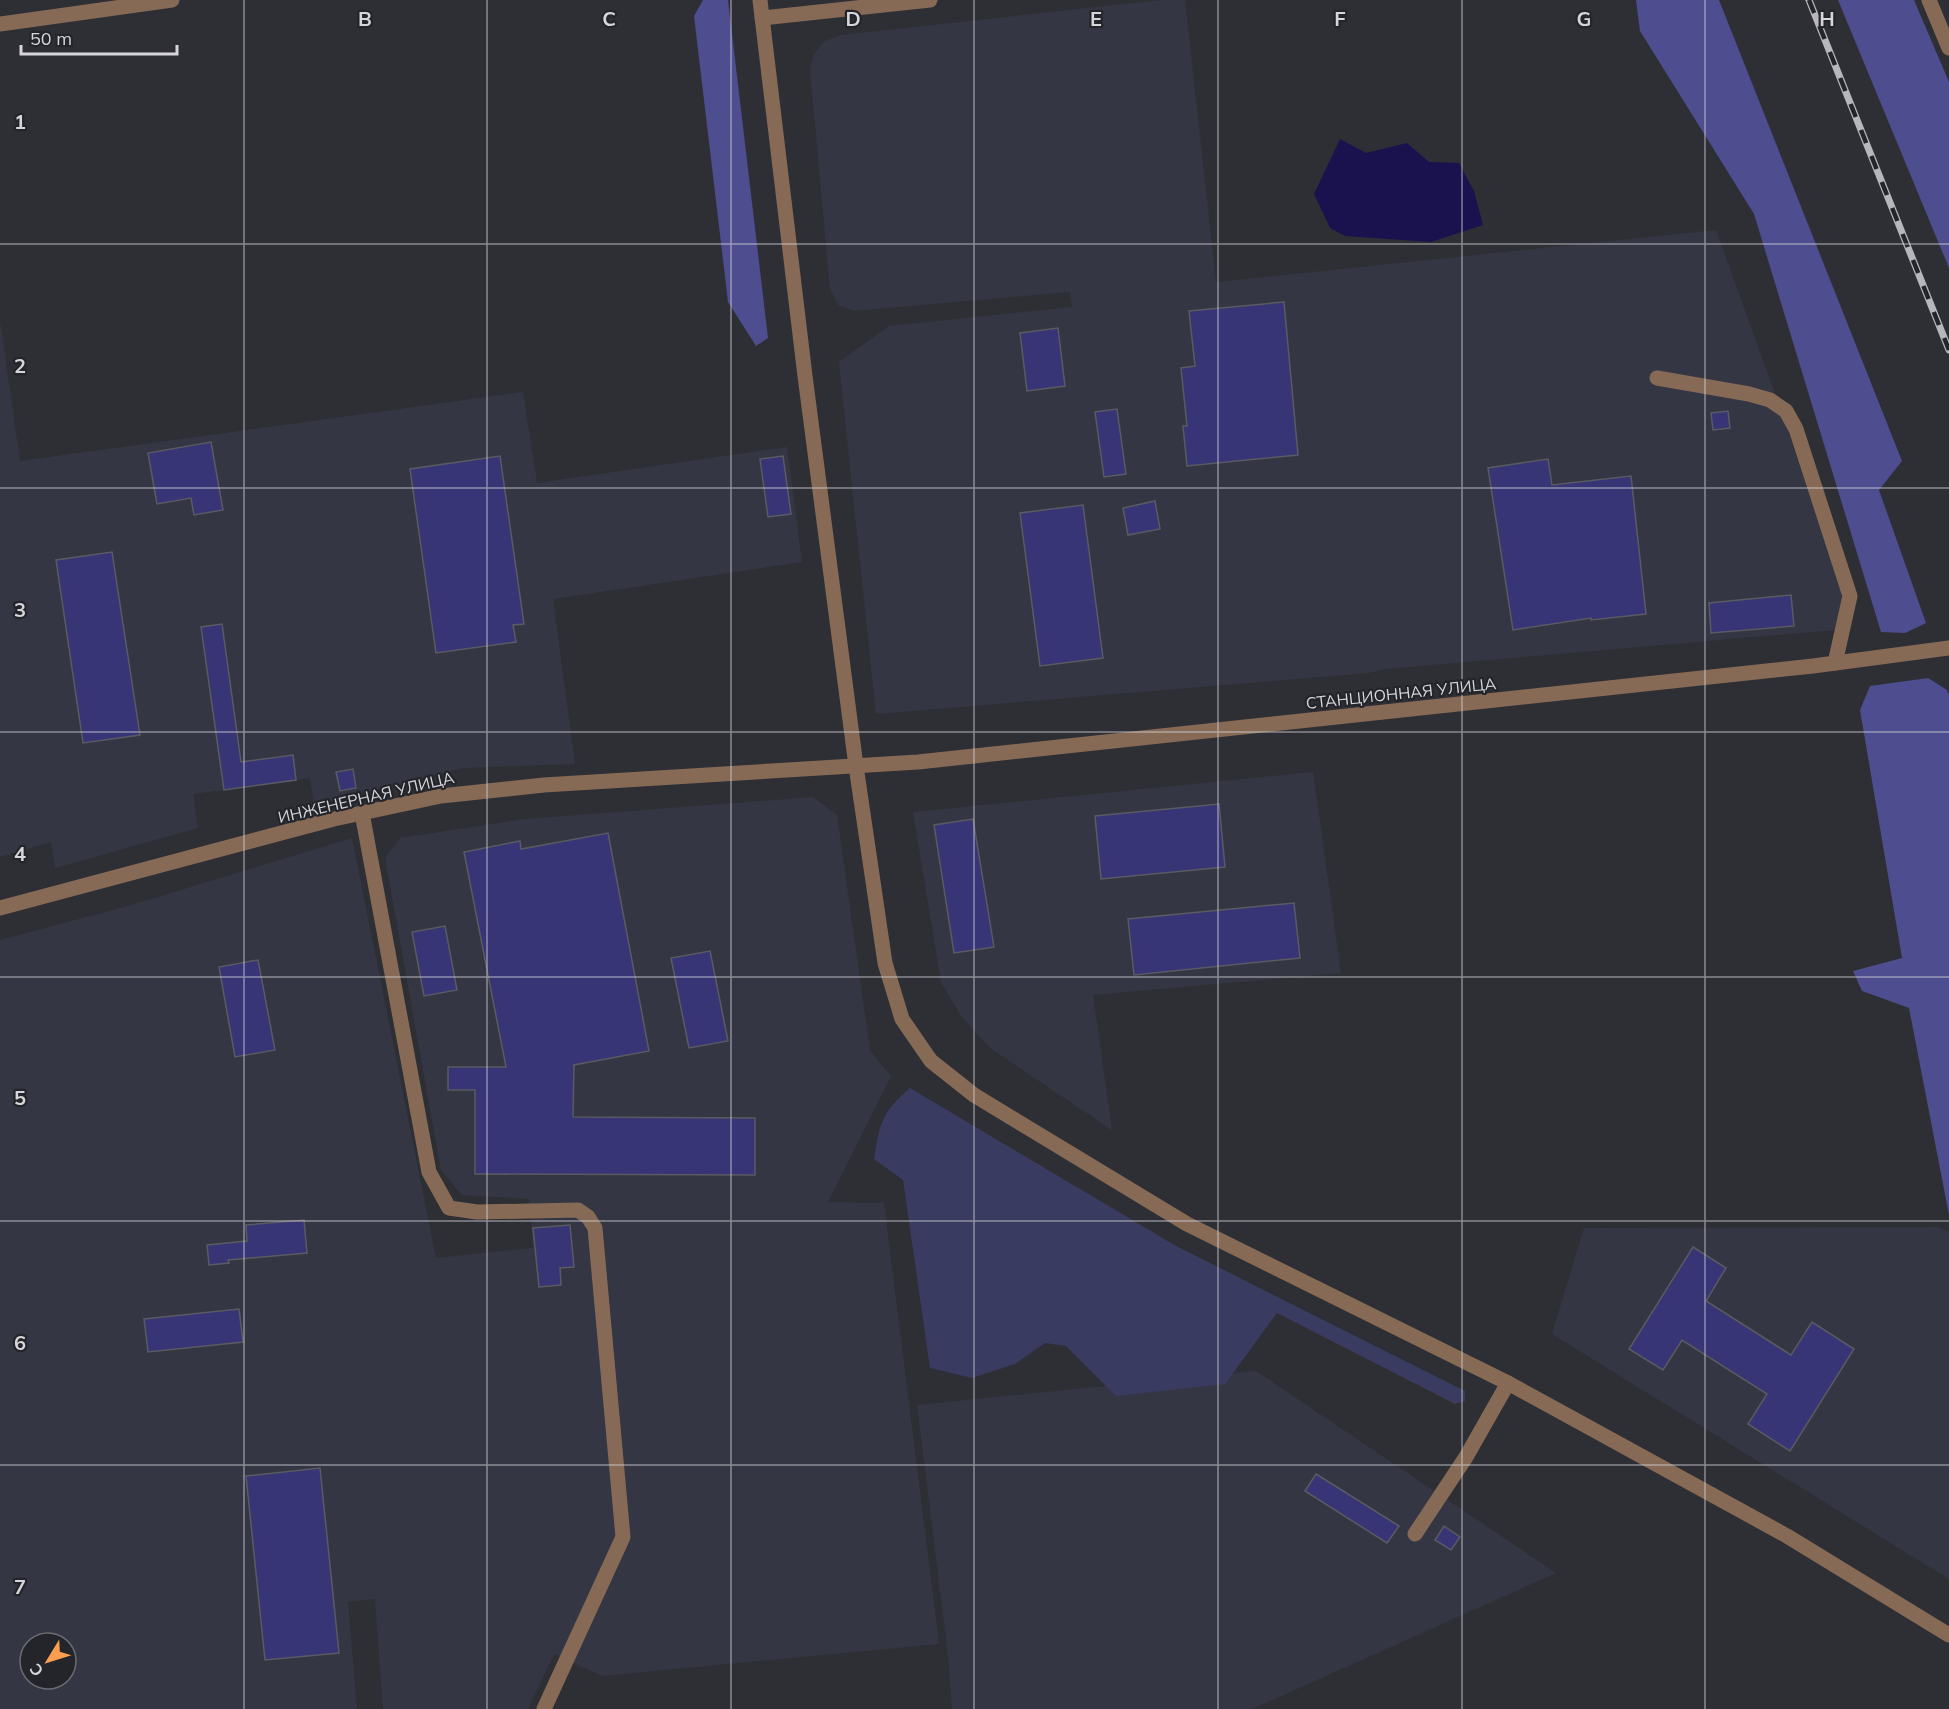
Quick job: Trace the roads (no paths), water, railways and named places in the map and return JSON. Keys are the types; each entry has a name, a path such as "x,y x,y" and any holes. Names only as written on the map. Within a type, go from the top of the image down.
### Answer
{"street":[{"path":"0,24 172,0"},
{"path":"760,0 803,366 856,766 885,963 902,1019 932,1061 974,1095 1187,1224 1508,1383 1787,1536 1949,1635"},
{"path":"762,18 930,0"},
{"path":"1929,0 1949,48"},
{"path":"1657,378 1749,394 1770,400 1785,411 1796,429 1850,596 1835,663"},
{"name":"СТАНЦИОННАЯ УЛИЦА","path":"856,766 918,762 1352,717 1835,663 1949,648"},
{"name":"ИНЖЕНЕРНАЯ УЛИЦА","path":"0,908 362,813 441,796 543,785 856,766"},
{"path":"362,813 429,1172 449,1208 477,1212 578,1210 588,1217 595,1228 624,1537 544,1709"},
{"path":"1414,1534 1466,1457 1508,1383"}],"railway":[{"path":"1809,0 1949,350"}]}
